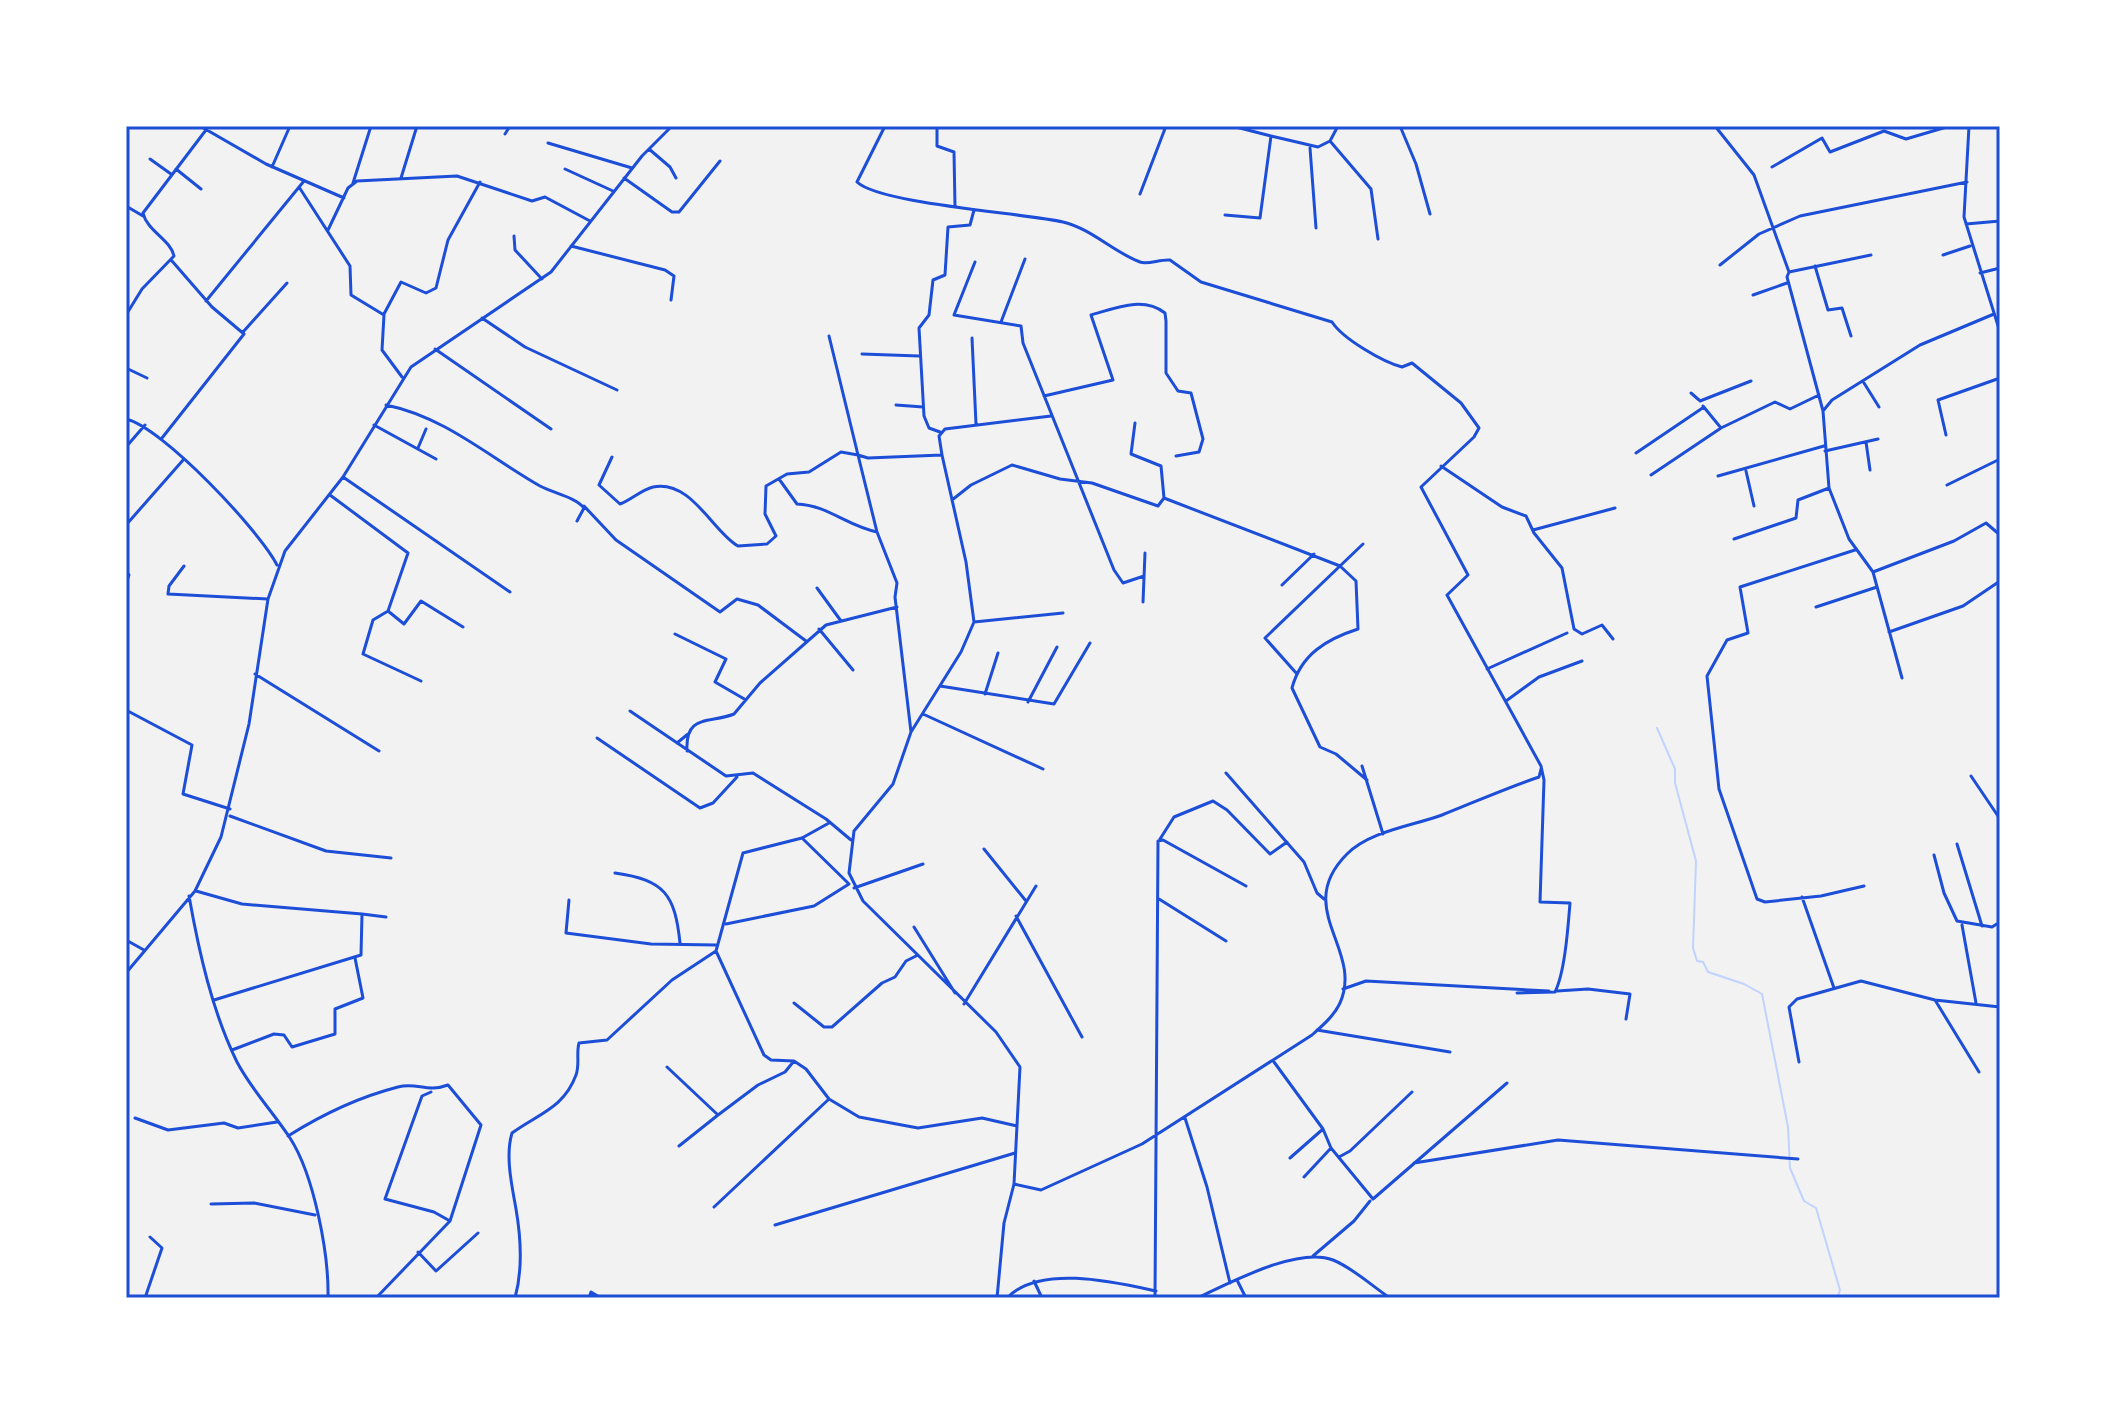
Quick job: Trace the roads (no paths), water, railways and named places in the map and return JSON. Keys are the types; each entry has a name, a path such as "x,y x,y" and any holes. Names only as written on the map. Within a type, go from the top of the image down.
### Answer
{"street":[{"path":"200,126 272,167 344,198"},
{"path":"272,167 290,126"},
{"path":"328,230 353,183 371,126"},
{"path":"401,178 417,126"},
{"path":"505,134 510,126"},
{"path":"661,126 670,128"},
{"path":"885,126 857,182 860,185 955,207 1065,223 1142,263 1170,260 1201,282 1332,322 1340,333 1371,354 1378,353 1402,367 1412,363 1461,403 1479,428 1474,437 1421,487 1468,575 1447,595 1541,766 1544,780 1540,902 1570,903 1561,962 1562,978 1555,992"},
{"path":"937,126 937,146 954,152 955,207"},
{"path":"1140,194 1166,126"},
{"path":"1232,126 1310,147 1330,141 1338,126"},
{"path":"1400,126 1416,164 1430,214"},
{"path":"1715,126 1754,175 1775,226 1823,411 1829,488 1855,550 1873,572 1902,678"},
{"path":"1772,167 1822,138 1830,152 1884,131 1906,139 1950,126"},
{"path":"1969,126 1966,224 2000,332"},
{"path":"143,216 171,174 208,128"},
{"path":"126,973 195,891 228,816 249,724 268,599 277,565 343,477 411,367 542,279 632,168 670,128"},
{"path":"1225,215 1260,218 1271,136"},
{"path":"1330,141 1371,189 1378,239"},
{"path":"548,143 632,168"},
{"path":"1310,147 1316,228"},
{"path":"649,149 670,167 676,178"},
{"path":"150,159 171,174"},
{"path":"624,178 672,212 679,212 720,161"},
{"path":"176,168 201,189"},
{"path":"565,169 613,191"},
{"path":"353,183 451,175 532,201 545,197 590,221"},
{"path":"206,301 304,181"},
{"path":"403,378 382,350 384,315 401,282 426,293 436,288 448,240 480,182"},
{"path":"1720,265 1775,226 1800,216 1967,182"},
{"path":"299,187 350,266 351,295 384,315"},
{"path":"126,206 143,216 160,240 172,247 172,261 206,301 243,332 244,337 162,438"},
{"path":"940,432 926,424 919,328 929,315 933,280 945,275 948,227 970,225 974,210"},
{"path":"1966,224 2000,221"},
{"path":"514,236 515,250 542,279"},
{"path":"1943,255 1971,245"},
{"path":"571,246 665,270 674,276 671,300"},
{"path":"1789,272 1871,255"},
{"path":"1001,322 1025,259"},
{"path":"126,315 142,289 172,261"},
{"path":"975,262 954,315 1016,324 1022,329 1023,343 1051,416 1118,577 1127,583 1144,576"},
{"path":"1815,266 1828,310 1842,308 1851,336"},
{"path":"1980,273 2000,268"},
{"path":"1753,295 1788,282"},
{"path":"243,332 287,283"},
{"path":"1044,396 1113,380 1091,315 1138,302 1157,307 1165,313 1166,373 1178,391 1191,393 1203,439 1199,452 1176,456"},
{"path":"1823,411 1832,400 1931,340 1994,314"},
{"path":"482,318 525,347 617,390"},
{"path":"829,336 877,532 897,583 911,732"},
{"path":"972,338 976,424"},
{"path":"435,349 551,429"},
{"path":"862,354 919,356"},
{"path":"126,368 147,378"},
{"path":"1946,435 1938,400 2000,378"},
{"path":"1700,401 1751,381"},
{"path":"1863,382 1879,407"},
{"path":"1691,393 1721,428"},
{"path":"1651,475 1721,428 1773,402 1786,410 1819,395"},
{"path":"386,405 429,418 541,486 584,506 616,540 720,612 737,599 758,605 806,641"},
{"path":"896,405 923,407"},
{"path":"1636,453 1704,407"},
{"path":"940,432 950,427 1051,416"},
{"path":"126,419 145,425 184,459 264,543 277,565"},
{"path":"952,500 1008,465 1077,480 1152,506 1161,504 1164,498 1160,464 1131,454 1135,423"},
{"path":"126,447 145,425"},
{"path":"374,425 436,459"},
{"path":"418,448 426,429"},
{"path":"854,888 848,862 851,840 859,821 893,784 911,732 974,622 940,432"},
{"path":"1718,476 1825,448 1878,439"},
{"path":"1866,442 1870,470"},
{"path":"612,457 599,485 618,502 623,504 651,488 666,489 698,505 736,546 767,544 776,536 765,514 765,489 778,478 809,472 841,452 868,458 942,455"},
{"path":"126,525 184,459"},
{"path":"1947,485 2000,459"},
{"path":"1441,466 1502,507 1526,516 1562,568 1574,629 1582,634 1602,625 1613,639"},
{"path":"1745,469 1754,506"},
{"path":"343,477 510,592"},
{"path":"778,478 797,504 827,510 858,529 877,532"},
{"path":"1734,539 1796,518 1798,500 1829,488"},
{"path":"330,495 408,553 388,611 373,620 363,654 421,681"},
{"path":"1164,498 1314,554 1340,566 1356,581 1358,629 1332,637 1320,645 1297,674 1292,692 1305,712 1320,747 1336,754 1367,780"},
{"path":"577,521 584,506"},
{"path":"1533,530 1615,508"},
{"path":"1873,572 1954,541 1986,523 2000,535"},
{"path":"1297,674 1265,638 1363,544"},
{"path":"1855,550 1739,588 1748,633 1727,640 1707,676 1721,803 1757,899 1765,902 1864,886"},
{"path":"1143,602 1145,553"},
{"path":"1282,585 1314,554"},
{"path":"184,566 169,586 168,594 268,599"},
{"path":"126,571 129,575 126,583"},
{"path":"1889,632 1963,606 2000,581"},
{"path":"1816,607 1877,587"},
{"path":"817,588 841,621"},
{"path":"388,611 404,624 421,601 463,627"},
{"path":"677,743 704,718 734,714 819,629 897,607"},
{"path":"974,622 1063,613"},
{"path":"819,629 853,670"},
{"path":"1487,669 1567,633"},
{"path":"675,634 726,659 715,682 746,700"},
{"path":"940,686 1049,705 1058,701 1090,643"},
{"path":"1028,702 1057,647"},
{"path":"985,694 998,653"},
{"path":"1506,701 1539,677 1582,661"},
{"path":"255,674 379,751"},
{"path":"126,710 192,745 183,794 230,809"},
{"path":"630,711 726,776 753,773 851,840"},
{"path":"923,714 1043,769"},
{"path":"687,751 688,734"},
{"path":"597,738 700,808 713,803 737,777"},
{"path":"1362,766 1383,834"},
{"path":"1539,777 1541,766"},
{"path":"1226,773 1304,862 1317,893 1324,899"},
{"path":"1971,776 2000,819"},
{"path":"1539,777 1544,780"},
{"path":"1014,1184 1031,1190 1049,1187 1156,1134 1274,1062 1317,1030 1335,1012 1343,989 1343,971 1324,899 1326,882 1347,854 1383,834 1539,777"},
{"path":"1155,1298 1160,839 1174,817 1215,801 1268,852 1273,854 1287,842"},
{"path":"228,816 326,851 391,858"},
{"path":"829,823 802,838 743,853 716,951 760,1050 771,1060 794,1061 806,1069 829,1099 846,1112 904,1126 934,1127 982,1118 1017,1126"},
{"path":"802,838 956,996 996,1032 1017,1060 1022,1076 1014,1184 1004,1223 997,1298"},
{"path":"1160,839 1246,886"},
{"path":"1957,844 1982,926"},
{"path":"984,849 1026,901"},
{"path":"1934,855 1944,893 1955,918 1962,925 1976,1003"},
{"path":"854,888 923,864"},
{"path":"615,873 640,877 665,891 676,912 680,943"},
{"path":"724,925 814,906 849,884"},
{"path":"964,1004 1036,886"},
{"path":"195,891 242,904 386,917"},
{"path":"189,896 214,1000 232,1050 288,1136 302,1165 327,1262 328,1298"},
{"path":"1802,897 1834,988"},
{"path":"1159,899 1226,941"},
{"path":"569,900 566,933 651,944 716,945"},
{"path":"214,1000 363,952 362,914"},
{"path":"1016,916 1082,1037"},
{"path":"1962,925 1992,927 2000,922"},
{"path":"914,927 956,996"},
{"path":"126,940 145,950"},
{"path":"515,1298 520,1279 520,1238 511,1175 512,1133 556,1107 567,1095 577,1073 579,1043 607,1040 672,980 716,951"},
{"path":"794,1003 824,1027 832,1027 882,983 895,977 906,961 918,955"},
{"path":"232,1050 274,1034 284,1035 292,1047 335,1034 335,1009 363,998 354,957"},
{"path":"1343,989 1366,981 1555,992"},
{"path":"1799,1062 1789,1007 1797,999 1834,988 1861,981 1935,1000 2000,1007"},
{"path":"1517,993 1588,989 1630,994 1626,1019"},
{"path":"1935,1000 1979,1072"},
{"path":"1317,1030 1450,1052"},
{"path":"679,1146 758,1085 789,1068 794,1061"},
{"path":"1274,1062 1323,1129 1331,1148 1370,1199"},
{"path":"667,1067 718,1115"},
{"path":"1197,1298 1237,1280 1313,1256 1354,1221 1370,1199 1507,1083"},
{"path":"376,1298 450,1221 481,1125 448,1085 422,1096 385,1199 434,1212 450,1221"},
{"path":"288,1136 318,1117 376,1092 413,1086 432,1091"},
{"path":"1339,1157 1350,1151 1412,1092"},
{"path":"714,1207 829,1099"},
{"path":"135,1118 168,1130 224,1123 238,1128 277,1122"},
{"path":"1185,1118 1207,1187 1230,1283"},
{"path":"1290,1158 1323,1129"},
{"path":"1414,1163 1558,1140 1798,1159"},
{"path":"1304,1177 1331,1148"},
{"path":"775,1225 1015,1153"},
{"path":"211,1204 254,1203 315,1215"},
{"path":"418,1252 436,1271 478,1233"},
{"path":"145,1298 162,1248 150,1237"},
{"path":"1313,1256 1336,1261 1390,1298"},
{"path":"1237,1280 1246,1298"},
{"path":"1007,1298 1034,1281 1093,1281 1156,1291"},
{"path":"1034,1281 1042,1298"},
{"path":"589,1298 591,1292 601,1298"}],"waterway":[{"path":"1657,728 1675,769 1675,783 1696,861 1693,948 1697,961 1703,962 1708,972 1744,984 1762,994 1788,1127 1790,1168 1804,1201 1816,1208 1840,1290 1837,1298"}]}
